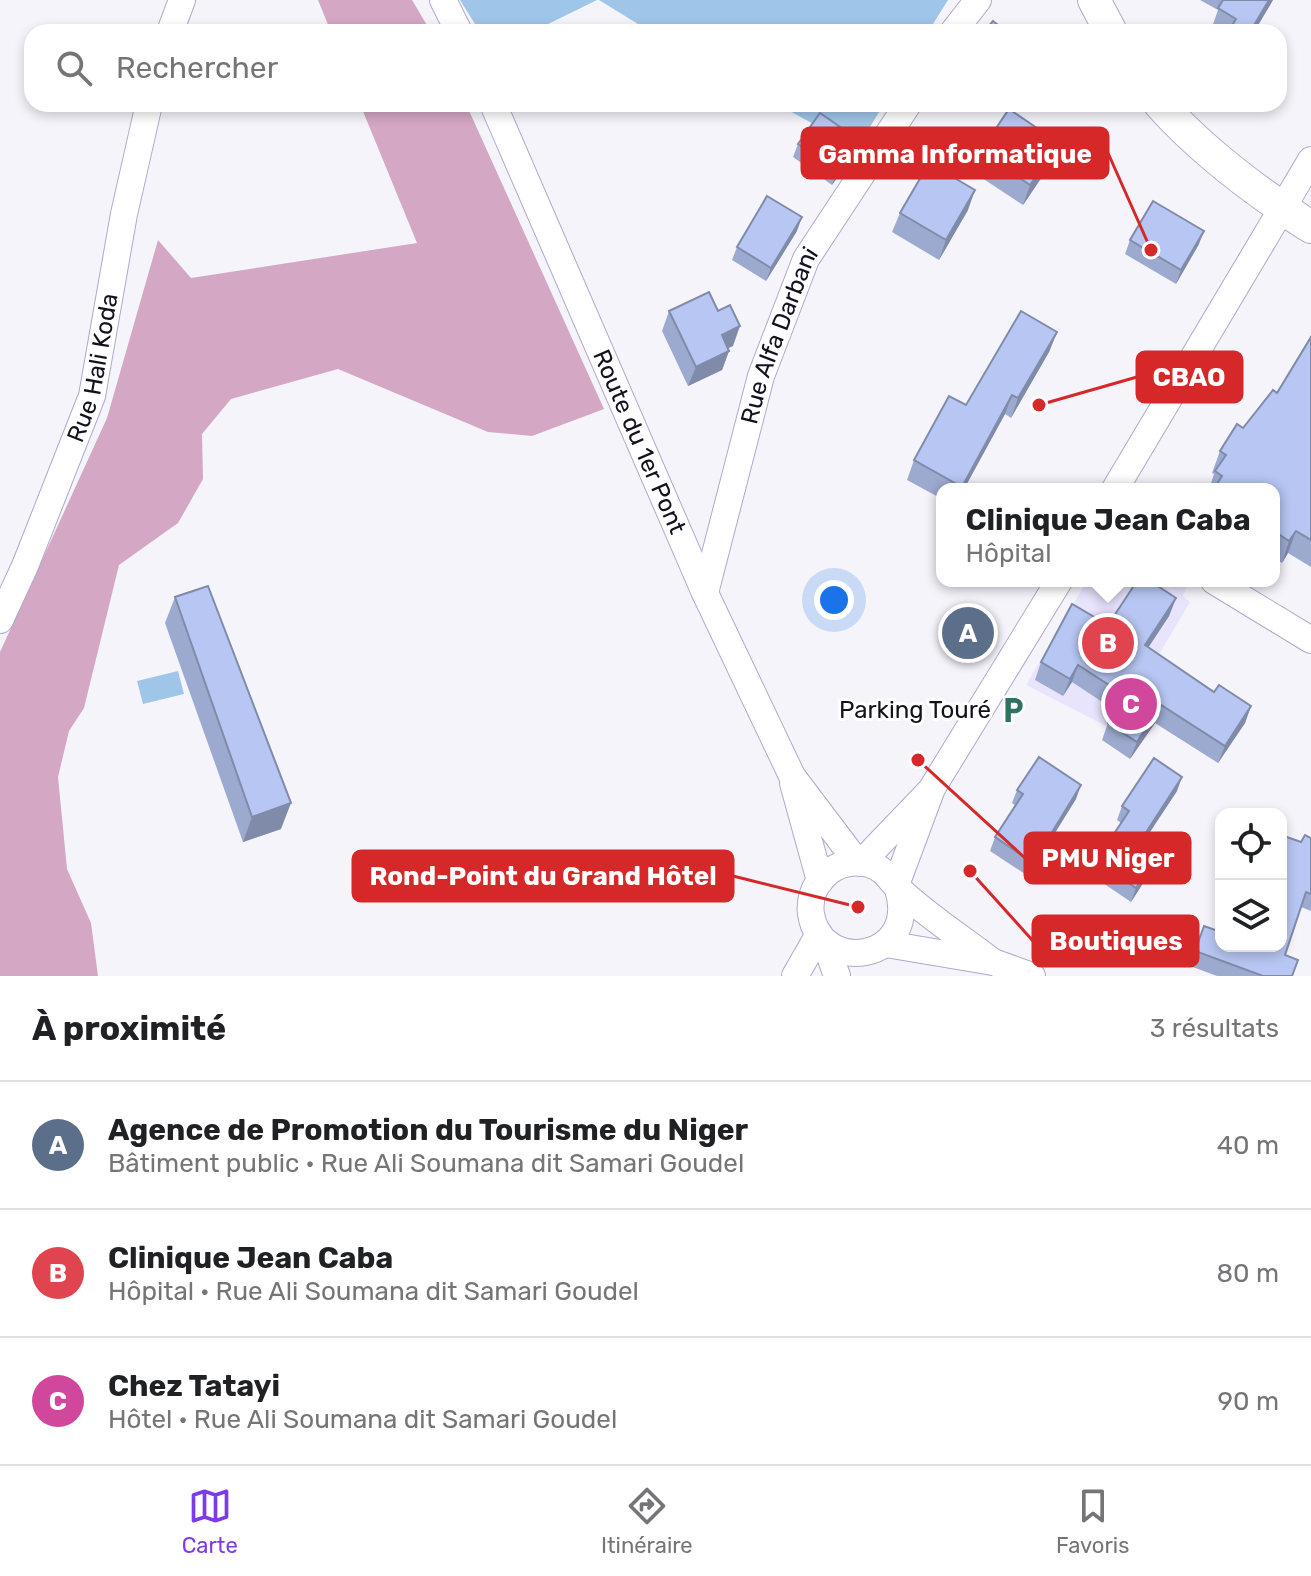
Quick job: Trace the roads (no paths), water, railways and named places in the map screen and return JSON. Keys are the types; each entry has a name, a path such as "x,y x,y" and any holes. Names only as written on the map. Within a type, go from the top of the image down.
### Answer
{"main road":[{"path":"1094,0 1107,24"},
{"path":"1168,112 1281,208 1311,227"}],"street":[{"path":"173,24 182,0"},
{"path":"443,0 455,24"},
{"path":"959,24 978,0"},
{"name":"Rue Hali Koda","path":"0,620 31,552 92,396 124,214 147,112"},
{"name":"Route du 1er Pont","path":"496,112 705,593 792,776 820,881"},
{"name":"Rue Alfa Darbani","path":"705,593 761,376 806,259 903,112"},
{"path":"1119,483 1311,160"},
{"path":"877,976 884,946 902,919 903,904 897,887 931,790 1055,587"},
{"path":"1224,587 1311,640"},
{"name":"Route du 1er Pont","path":"792,776 859,862"},
{"path":"859,862 931,790"},
{"path":"837,976 810,908 820,881 836,867 859,862 881,869 897,887 993,962"},
{"path":"822,938 853,954 884,946 993,962 1032,976"},
{"path":"795,976 822,938"}],"water":[{"path":"460,0 597,0 548,24 475,24"},
{"path":"599,0 948,0 933,24 638,24"},
{"path":"792,112 879,112 857,148"},
{"path":"178,671 184,694 143,704 137,681"}],"place":[{"name":"Gamma Informatique","path":"1151,250"},
{"name":"CBAO","path":"1039,405"},
{"name":"Agence de Promotion du Tourisme du Niger","path":"968,633"},
{"name":"Clinique Jean Caba","path":"1108,643"},
{"name":"Chez Tatayi","path":"1131,704"},
{"name":"Parking Touré","path":"1013,710"},
{"name":"PMU Niger","path":"918,760"},
{"name":"Boutiques","path":"970,871"},
{"name":"Rond-Point du Grand Hôtel","path":"858,907"}]}
